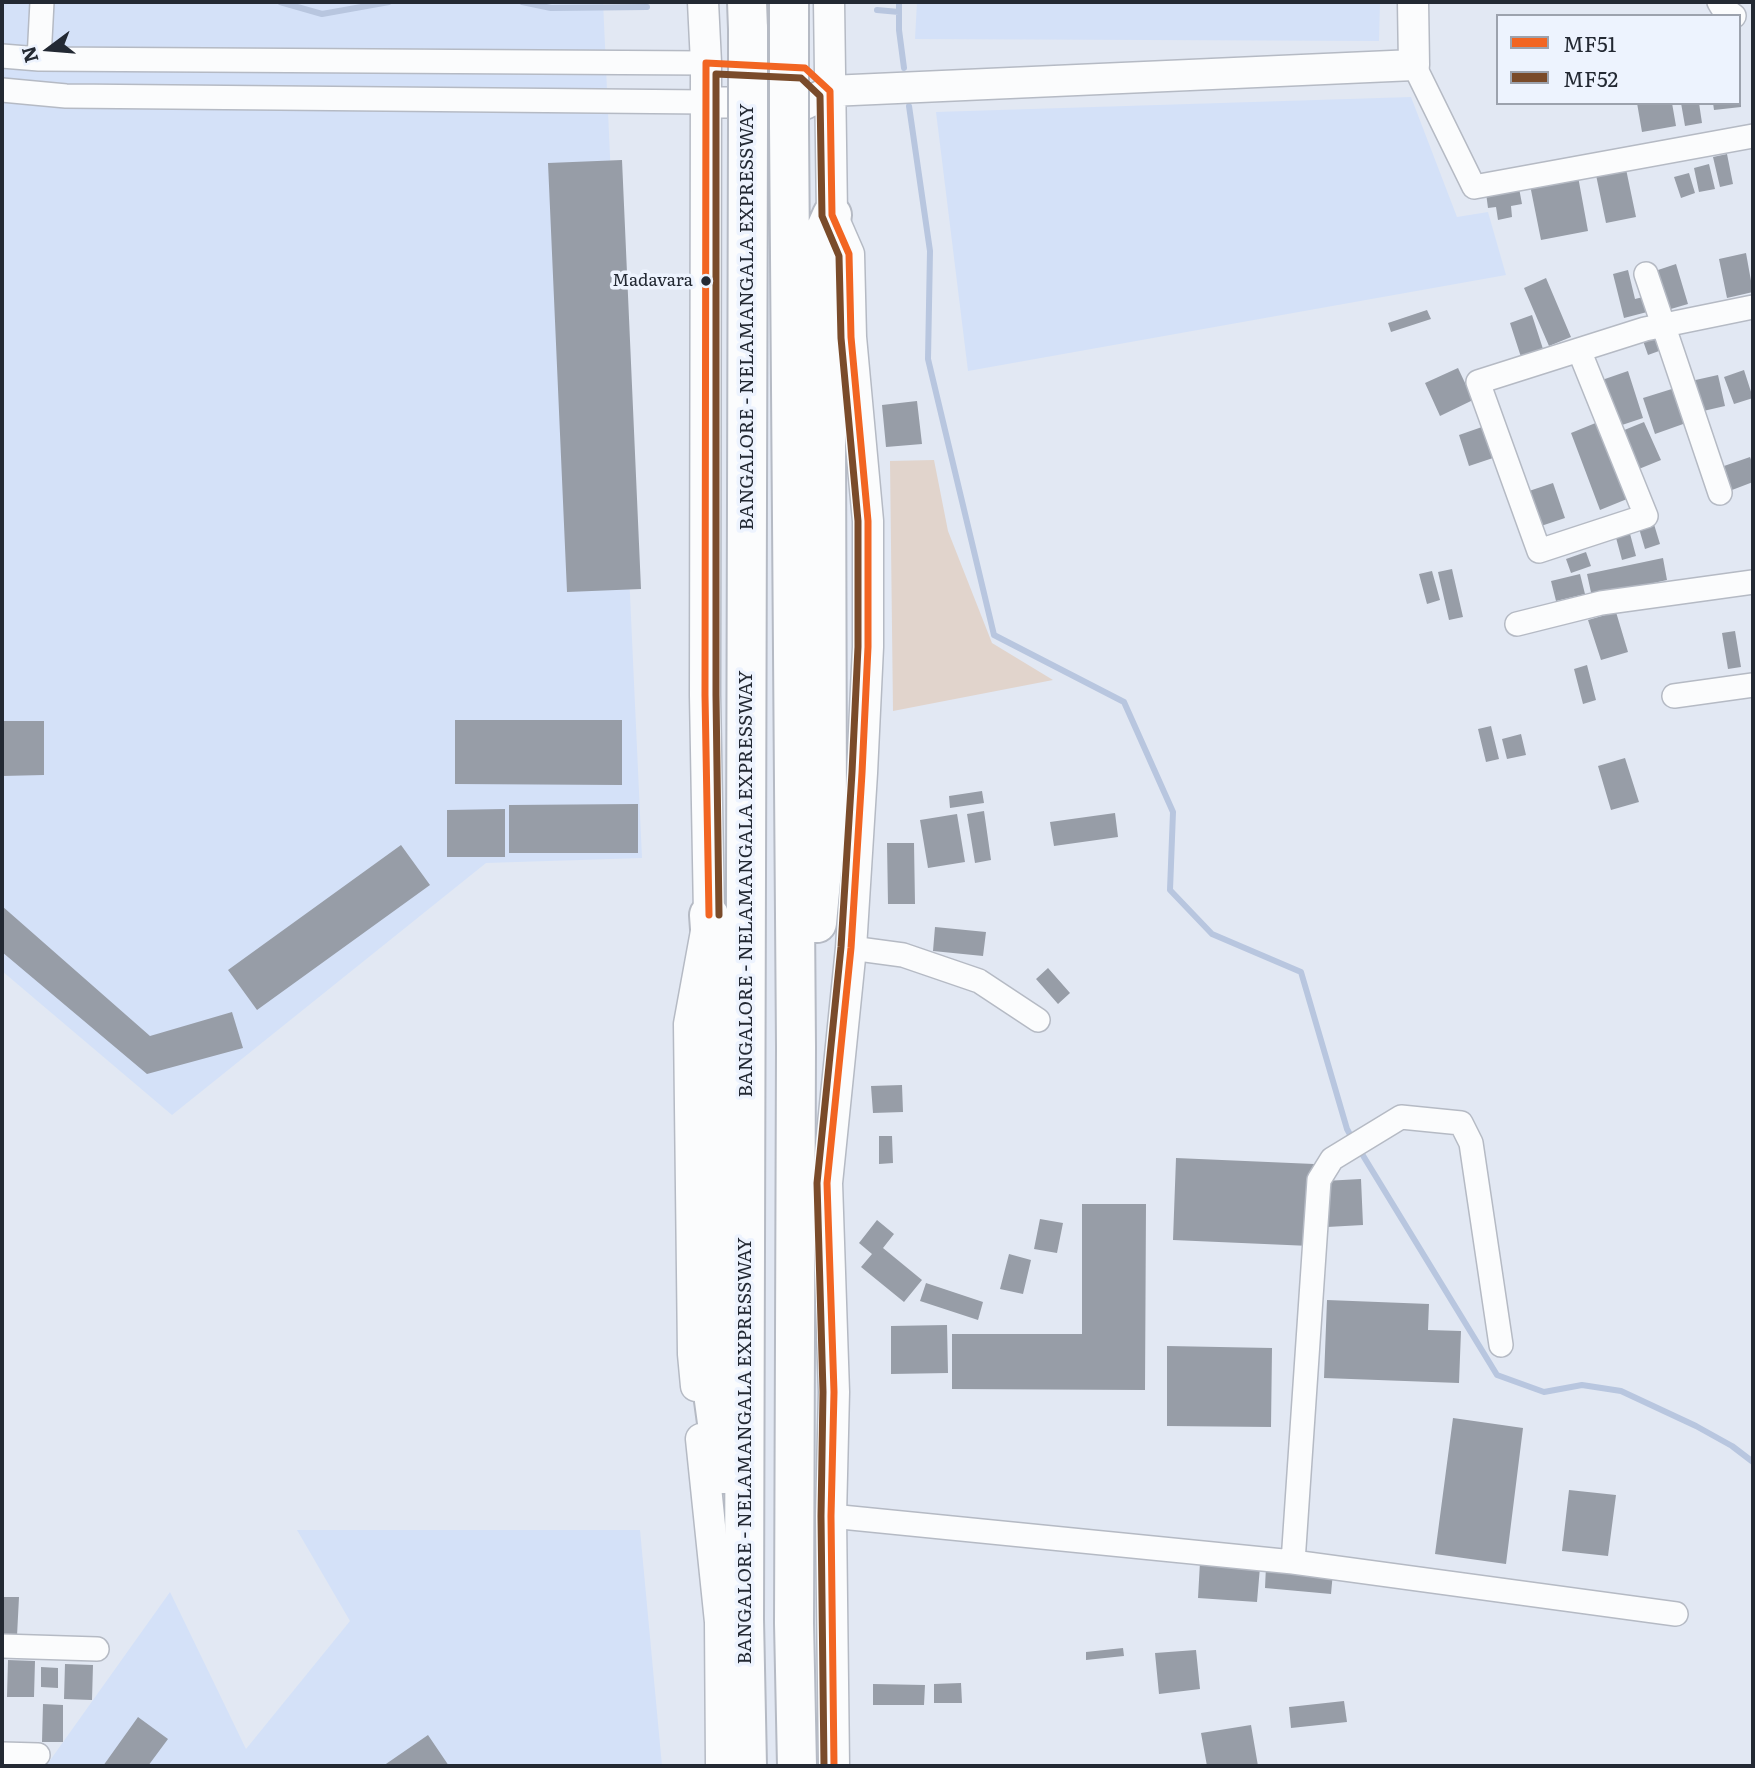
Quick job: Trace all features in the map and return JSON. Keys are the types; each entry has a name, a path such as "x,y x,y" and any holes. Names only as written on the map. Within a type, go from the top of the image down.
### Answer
{"highway":[{"name":"BANGALORE - NELAMANGALA EXPRESSWAY","path":"747,1766 744,1619 748,15"},
{"path":"789,17 796,1047 794,1623 797,1766"},
{"path":"796,1047 817,919 827,818 827,430 819,244 832,215"},
{"path":"709,915 717,1026 712,1386 744,1619"}],"street":[{"path":"39,59 42,2"},
{"path":"703,2 706,63 705,654 709,915 689,1024 693,1354 720,1622 721,1766"},
{"path":"829,2 832,215 849,254 851,337 868,522 868,647 851,948 827,1183 834,1392 831,1516 835,1766"},
{"path":"1413,2 1414,65 1474,187 1753,136"},
{"path":"1719,2 1721,7 1731,14"},
{"path":"2,57 706,63 805,68 830,91"},
{"path":"2,90 66,96 805,104 830,91 1414,65"},
{"path":"1646,274 1720,494"},
{"path":"1579,350 1646,516 1539,551 1478,382 1579,350 1662,326 1753,307"},
{"path":"1517,624 1601,603 1753,582"},
{"path":"1674,696 1753,685"},
{"path":"851,948 903,955 979,981 1038,1020"},
{"path":"1293,1562 1319,1180 1332,1159 1401,1117 1461,1123 1471,1143 1501,1345"},
{"path":"831,1516 1293,1562 1676,1614"},
{"path":"2,1646 97,1649"},
{"path":"2,1754 38,1755"}],"shaded area":[{"path":"2,2 603,2 642,858 486,863 172,1115 2,971"},
{"path":"917,2 1380,2 1379,41 915,39"},
{"path":"1411,97 1457,217 1488,212 1506,275 968,371 936,112"},
{"path":"934,460 948,531 992,643 1053,680 893,711 890,461"},
{"path":"297,1530 640,1530 662,1766 46,1766 170,1592 246,1749 350,1621"}],"building":[{"path":"1637,105 1672,105 1676,126 1642,132"},
{"path":"1681,105 1699,105 1702,123 1685,126"},
{"path":"1713,105 1741,105 1741,107 1714,110"},
{"path":"1727,154 1733,184 1720,187 1713,157"},
{"path":"622,160 641,589 567,592 548,163"},
{"path":"1709,164 1715,189 1699,192 1694,168"},
{"path":"1626,169 1636,217 1606,223 1596,175"},
{"path":"1577,171 1588,231 1541,240 1529,180"},
{"path":"1689,173 1695,193 1681,198 1674,177"},
{"path":"1519,188 1522,204 1511,206 1512,217 1498,220 1496,207 1488,208 1486,193"},
{"path":"1746,253 1753,292 1727,298 1719,259"},
{"path":"1676,264 1688,304 1664,311 1652,272"},
{"path":"1628,270 1635,299 1647,296 1651,311 1624,318 1613,274"},
{"path":"1546,278 1571,337 1549,346 1524,288"},
{"path":"1427,310 1431,319 1391,332 1388,323"},
{"path":"1532,315 1543,349 1521,357 1510,323"},
{"path":"1653,334 1659,351 1648,355 1642,338"},
{"path":"1458,368 1473,400 1440,416 1425,383"},
{"path":"1744,370 1753,398 1734,404 1724,377"},
{"path":"1628,371 1643,418 1616,427 1602,380"},
{"path":"1718,375 1725,406 1699,412 1691,381"},
{"path":"1675,388 1686,423 1655,434 1643,398"},
{"path":"917,401 922,444 886,447 882,405"},
{"path":"1598,422 1627,499 1600,510 1571,433"},
{"path":"1644,422 1661,460 1634,471 1617,433"},
{"path":"1482,427 1493,458 1469,466 1459,435"},
{"path":"1750,457 1753,482 1732,490 1724,466"},
{"path":"1553,483 1565,518 1535,528 1523,493"},
{"path":"1653,521 1660,544 1645,549 1638,525"},
{"path":"1629,530 1636,556 1622,560 1615,534"},
{"path":"1586,552 1591,566 1571,573 1566,559"},
{"path":"1663,558 1667,580 1592,597 1587,574"},
{"path":"1452,569 1463,617 1449,620 1438,572"},
{"path":"1432,571 1440,600 1427,604 1419,574"},
{"path":"1580,574 1585,594 1556,601 1551,581"},
{"path":"1616,612 1628,652 1601,660 1588,620"},
{"path":"1735,631 1741,667 1728,669 1722,633"},
{"path":"1587,665 1596,700 1583,704 1574,669"},
{"path":"455,720 622,720 622,785 455,784"},
{"path":"2,721 44,721 44,775 2,776"},
{"path":"1491,726 1499,759 1486,762 1478,729"},
{"path":"1521,734 1526,755 1507,759 1502,739"},
{"path":"1625,758 1639,802 1611,810 1598,766"},
{"path":"982,791 984,803 950,808 949,796"},
{"path":"638,804 638,853 509,853 509,805"},
{"path":"505,809 505,857 447,857 447,810"},
{"path":"984,811 991,860 975,863 967,814"},
{"path":"1115,813 1118,837 1054,846 1050,822"},
{"path":"957,814 965,862 928,868 920,820"},
{"path":"887,843 914,843 915,904 888,904"},
{"path":"401,845 430,885 257,1010 228,970"},
{"path":"2,906 150,1036 232,1012 243,1048 147,1074 2,952"},
{"path":"935,927 986,932 983,956 933,951"},
{"path":"1048,968 1070,993 1058,1004 1036,979"},
{"path":"902,1085 903,1112 873,1113 871,1086"},
{"path":"879,1136 892,1136 893,1163 879,1164"},
{"path":"1176,1158 1314,1164 1310,1246 1173,1240"},
{"path":"1361,1179 1363,1225 1327,1227 1324,1181"},
{"path":"1082,1204 1146,1204 1145,1390 952,1389 952,1334 1082,1334"},
{"path":"1040,1219 1063,1223 1057,1253 1034,1249"},
{"path":"877,1220 894,1234 883,1248 922,1280 904,1302 861,1267 872,1254 859,1243"},
{"path":"1009,1254 1031,1260 1023,1294 1000,1289"},
{"path":"926,1283 983,1302 978,1320 920,1301"},
{"path":"1327,1300 1429,1304 1428,1330 1461,1331 1459,1383 1324,1378"},
{"path":"947,1325 948,1373 891,1374 891,1326"},
{"path":"1167,1346 1272,1348 1271,1427 1167,1426"},
{"path":"1453,1418 1523,1428 1506,1564 1435,1554"},
{"path":"1569,1490 1616,1495 1608,1556 1562,1551"},
{"path":"1200,1562 1260,1567 1257,1602 1198,1598"},
{"path":"1266,1566 1333,1572 1331,1594 1265,1588"},
{"path":"2,1597 19,1597 17,1636 2,1635"},
{"path":"1123,1648 1124,1656 1086,1660 1086,1652"},
{"path":"1196,1650 1200,1689 1159,1694 1155,1653"},
{"path":"8,1660 35,1661 34,1697 7,1697"},
{"path":"65,1664 93,1665 92,1700 64,1699"},
{"path":"41,1667 58,1668 58,1688 41,1687"},
{"path":"961,1683 962,1703 934,1703 934,1684"},
{"path":"873,1684 925,1685 924,1705 873,1705"},
{"path":"1344,1701 1347,1722 1291,1728 1289,1707"},
{"path":"43,1704 63,1705 63,1742 42,1742"},
{"path":"138,1717 168,1739 148,1766 103,1766"},
{"path":"1251,1725 1258,1766 1207,1766 1201,1733"},
{"path":"428,1735 449,1766 383,1766"}],"waterway":[{"path":"280,2 322,14 389,2"},
{"path":"522,2 551,8 647,7"},
{"path":"899,2 899,30 904,68"},
{"path":"877,10 899,12"},
{"path":"909,106 930,251 928,359 994,635 1124,702 1173,812 1170,890 1212,934 1301,972 1347,1129 1353,1140"},
{"path":"1359,1149 1497,1375 1544,1392 1582,1385 1621,1391 1696,1426 1732,1446 1753,1462"}],"transit line":[{"name":"MF51","path":"709,915 705,695 706,63 805,68 830,91 832,215 849,254 851,337 868,521 868,647 862,773 851,948 827,1183 834,1392 831,1516 834,1766"},
{"name":"MF52","path":"719,915 716,695 716,74 801,78 820,96 822,216 839,256 841,338 858,521 858,647 852,772 841,947 817,1183 823,1392 821,1516 824,1766"}],"place":[{"name":"Madavara","path":"706,281"}]}
